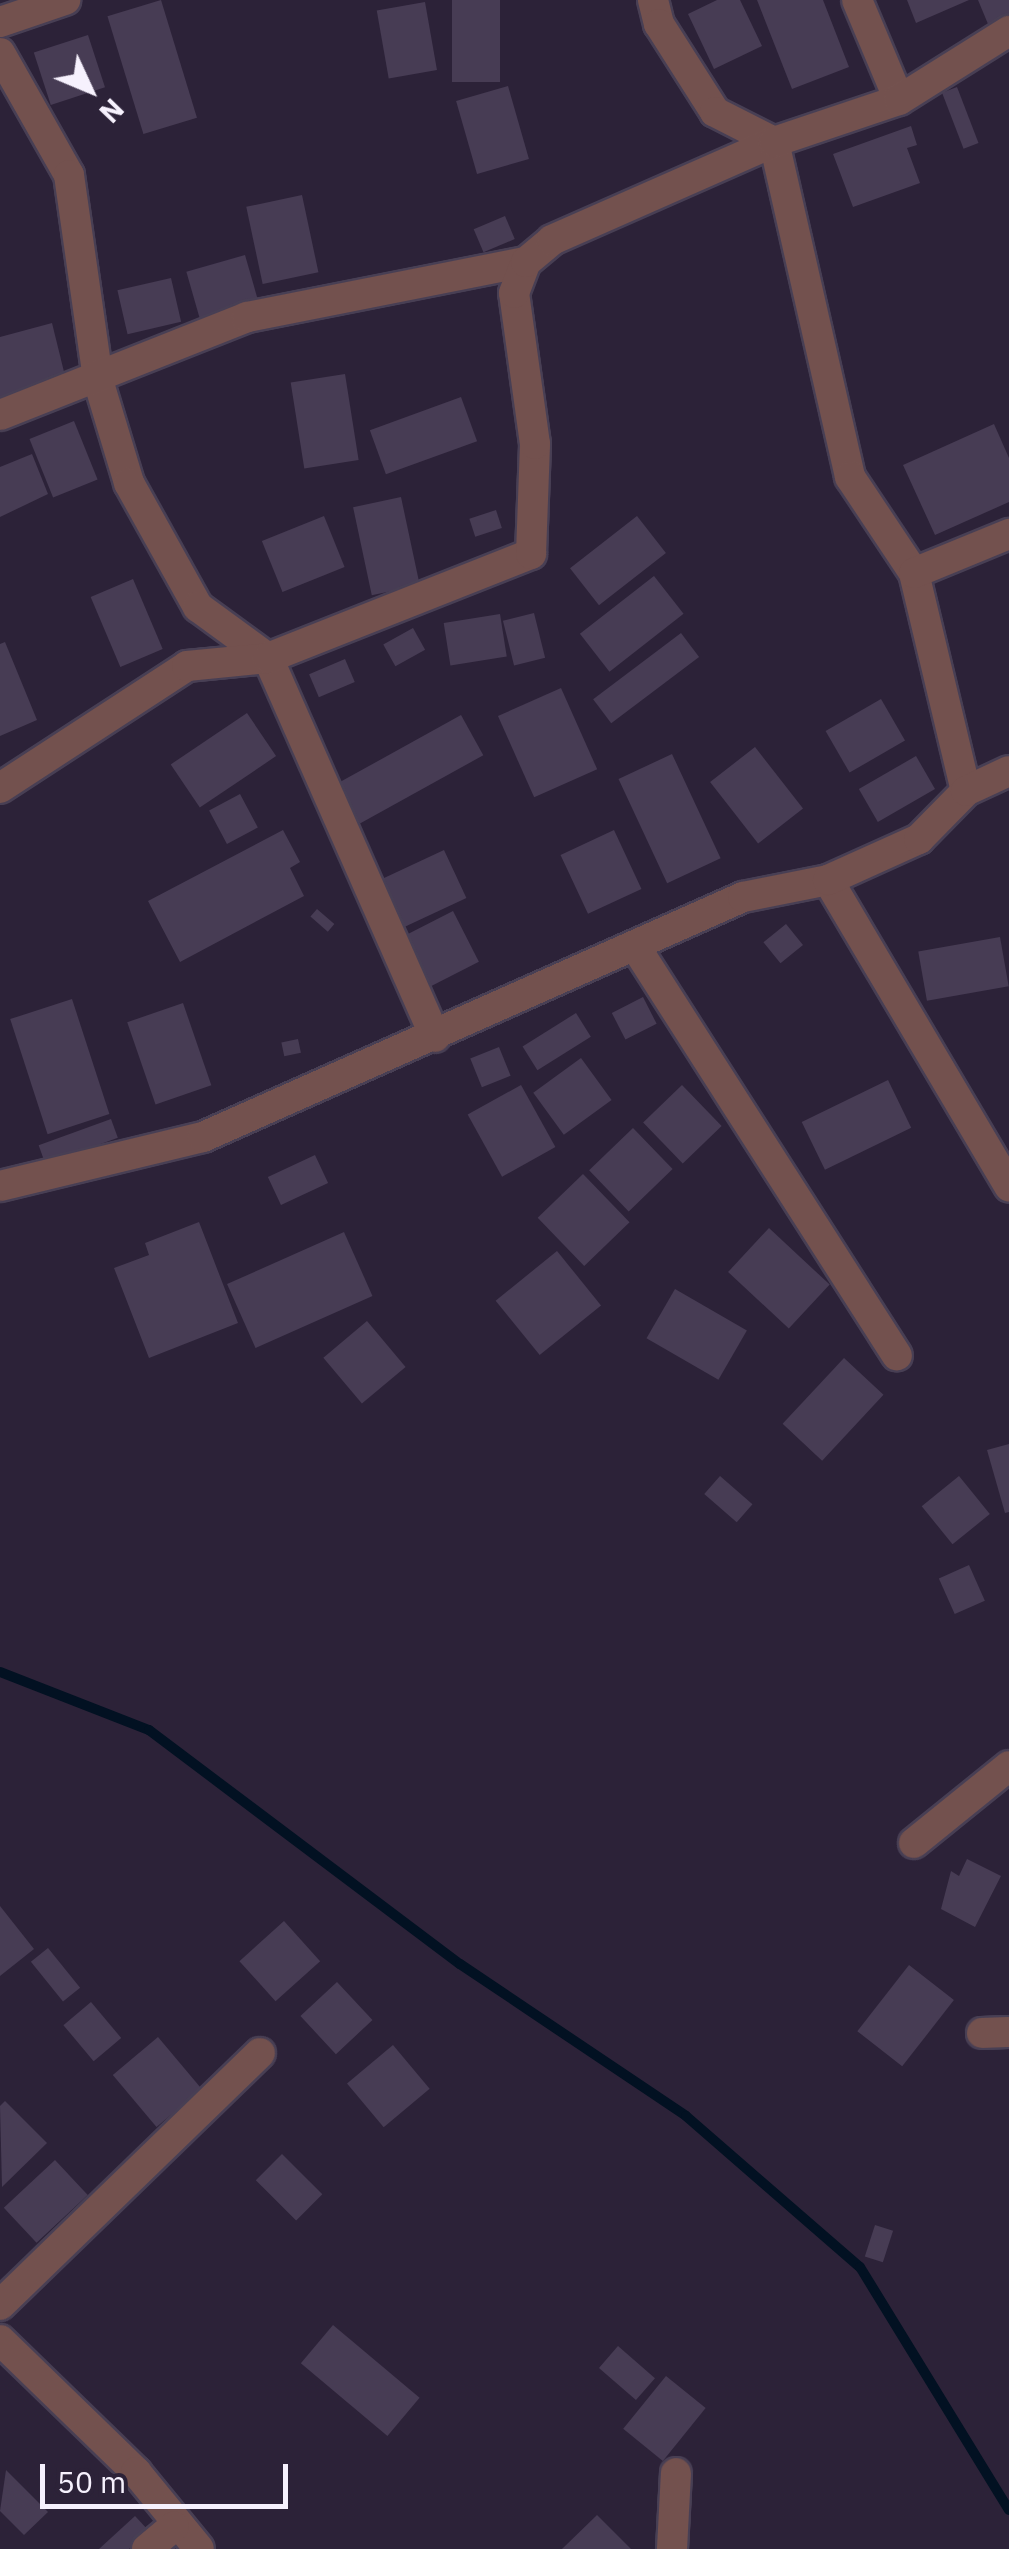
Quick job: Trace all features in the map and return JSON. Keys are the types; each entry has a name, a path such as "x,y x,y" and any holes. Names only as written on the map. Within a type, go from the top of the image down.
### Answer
{"street":[{"path":"0,22 65,0"},
{"path":"653,0 658,24 715,112 774,142"},
{"path":"857,0 899,100"},
{"path":"0,788 187,666 268,658 531,554 535,444 514,293 526,262 552,240 774,142 899,100 1009,31"},
{"path":"0,52 69,175 98,380 128,483 198,607 268,658 435,1038"},
{"path":"774,142 850,477 914,573 966,791"},
{"path":"0,415 98,380 246,316 526,262"},
{"path":"914,573 1009,534"},
{"path":"0,1186 203,1137 435,1038 519,992 743,897 828,880 919,839 966,791 1009,771"},
{"path":"828,880 1009,1186"},
{"path":"635,946 897,1355"},
{"path":"914,1842 1009,1766"},
{"path":"0,2306 260,2053"},
{"path":"0,2340 136,2472 174,2526 199,2549"},
{"path":"672,2549 676,2473"},
{"path":"147,2549 174,2526"}],"building":[{"path":"161,0 197,118 143,134 107,16"},
{"path":"452,0 500,0 500,82 452,82"},
{"path":"717,0 740,0 762,46 714,69 688,14"},
{"path":"757,0 823,0 849,67 792,89"},
{"path":"907,0 969,0 916,23"},
{"path":"978,0 1009,0 1009,15 988,24"},
{"path":"425,2 437,70 389,78 377,11"},
{"path":"88,35 105,87 51,105 34,53"},
{"path":"508,86 529,159 477,174 456,101"},
{"path":"957,87 979,143 964,149 942,93"},
{"path":"911,126 917,145 907,148 920,183 853,207 833,154"},
{"path":"302,195 318,272 263,284 246,207"},
{"path":"505,216 515,239 483,252 474,229"},
{"path":"245,255 259,305 201,322 186,272"},
{"path":"171,278 181,322 128,334 117,290"},
{"path":"52,323 66,380 0,398 0,337"},
{"path":"345,374 359,460 304,469 291,383"},
{"path":"461,397 477,441 386,474 370,430"},
{"path":"74,421 98,479 53,497 29,439"},
{"path":"994,424 1009,458 1009,502 935,535 903,465"},
{"path":"32,454 48,494 0,517 0,467"},
{"path":"401,497 420,585 372,595 353,507"},
{"path":"496,510 502,528 475,537 469,519"},
{"path":"324,516 345,567 282,592 262,541"},
{"path":"637,516 666,553 599,605 570,568"},
{"path":"654,576 684,614 609,672 580,634"},
{"path":"133,579 163,649 120,667 91,597"},
{"path":"534,613 545,658 514,665 503,621"},
{"path":"500,614 507,656 450,665 444,623"},
{"path":"413,628 425,650 395,666 383,644"},
{"path":"681,633 699,657 611,723 593,699"},
{"path":"5,642 37,720 0,736 0,644"},
{"path":"345,659 355,682 319,697 309,674"},
{"path":"561,688 597,769 534,797 498,716"},
{"path":"881,699 905,741 850,773 826,731"},
{"path":"247,713 276,756 200,808 171,764"},
{"path":"461,715 483,755 360,824 338,783"},
{"path":"755,747 803,808 758,844 710,782"},
{"path":"672,754 721,858 667,883 619,779"},
{"path":"916,756 935,789 878,822 859,789"},
{"path":"240,794 258,828 227,844 209,810"},
{"path":"283,830 300,862 290,868 304,896 180,962 148,901"},
{"path":"614,830 641,889 588,914 561,855"},
{"path":"444,850 466,898 398,930 376,882"},
{"path":"317,909 334,924 328,932 310,917"},
{"path":"453,911 479,962 425,989 399,939"},
{"path":"786,924 803,945 780,963 763,942"},
{"path":"1000,937 1009,986 927,1001 918,951"},
{"path":"643,997 657,1024 625,1040 612,1013"},
{"path":"72,999 109,1114 48,1134 10,1019"},
{"path":"183,1003 211,1085 156,1104 127,1022"},
{"path":"576,1013 591,1037 537,1070 523,1046"},
{"path":"298,1039 301,1053 284,1056 281,1043"},
{"path":"499,1047 511,1076 482,1087 470,1059"},
{"path":"581,1058 612,1100 564,1135 533,1093"},
{"path":"888,1080 911,1128 825,1170 802,1122"},
{"path":"521,1085 555,1147 502,1177 468,1115"},
{"path":"682,1085 722,1126 683,1164 643,1123"},
{"path":"111,1119 118,1138 45,1164 39,1145"},
{"path":"633,1128 673,1169 629,1211 589,1170"},
{"path":"315,1155 328,1183 281,1205 268,1177"},
{"path":"583,1174 630,1222 584,1266 538,1218"},
{"path":"199,1222 238,1323 149,1358 114,1268 149,1255 145,1243"},
{"path":"769,1228 830,1285 789,1328 728,1272"},
{"path":"344,1232 372,1296 256,1348 227,1284"},
{"path":"557,1251 601,1305 540,1355 496,1301"},
{"path":"675,1289 747,1330 718,1380 646,1338"},
{"path":"367,1321 406,1367 362,1404 323,1358"},
{"path":"844,1358 883,1395 822,1461 783,1424"},
{"path":"1009,1444 1009,1512 1005,1513 987,1450"},
{"path":"720,1476 752,1504 737,1522 704,1494"},
{"path":"959,1476 990,1514 953,1544 922,1506"},
{"path":"969,1565 985,1601 955,1614 939,1578"},
{"path":"967,1859 1001,1876 975,1927 941,1909 951,1871 959,1876"},
{"path":"0,1906 34,1949 0,1976"},
{"path":"284,1921 320,1961 276,2001 239,1961"},
{"path":"48,1948 80,1988 63,2001 31,1962"},
{"path":"909,1965 954,2000 902,2066 857,2031"},
{"path":"337,1982 372,2020 336,2054 300,2016"},
{"path":"91,2002 121,2038 94,2061 63,2025"},
{"path":"158,2037 202,2089 157,2127 113,2075"},
{"path":"393,2045 430,2089 384,2127 347,2084"},
{"path":"5,2101 47,2143 2,2187 0,2106"},
{"path":"282,2154 322,2194 296,2220 256,2180"},
{"path":"55,2160 88,2195 37,2243 4,2208"},
{"path":"875,2225 893,2231 883,2262 865,2256"},
{"path":"333,2325 420,2398 387,2436 301,2363"},
{"path":"618,2346 655,2378 636,2400 599,2368"},
{"path":"666,2376 706,2408 663,2461 623,2429"},
{"path":"6,2470 48,2512 24,2535 0,2511"},
{"path":"597,2515 631,2549 562,2549"},
{"path":"135,2516 149,2531 129,2549 99,2549"}],"waterway":[{"path":"0,1672 149,1730 460,1964 686,2116 860,2267 1009,2510"}]}
